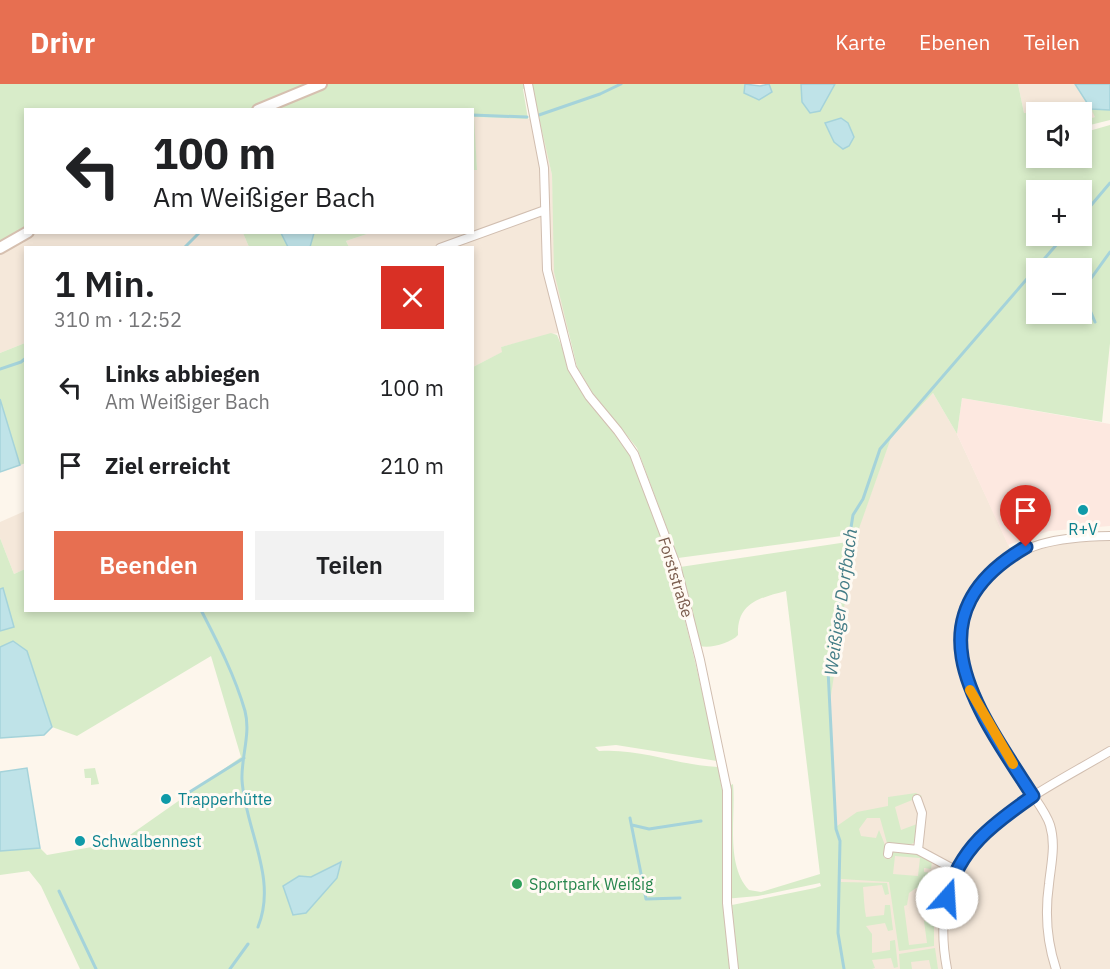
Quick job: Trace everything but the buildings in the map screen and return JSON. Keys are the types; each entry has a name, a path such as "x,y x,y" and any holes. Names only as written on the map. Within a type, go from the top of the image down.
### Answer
{"main road":[{"path":"263,108 321,84"},
{"path":"0,249 25,234"}],"street":[{"name":"Forststraße","path":"528,84 544,168 547,270 572,368 589,396 634,454 676,566 700,660 727,790 727,903 734,969"},
{"path":"446,246 545,210"},
{"path":"1056,969 1047,918 1054,852 1050,825 998,741 965,680 961,634 964,620 977,589 994,568 1026,547 1060,539 1110,536"},
{"path":"947,969 944,947 945,911 957,871 970,847 985,831 1033,796 1110,751"},
{"path":"918,850 921,801"},
{"path":"888,854 889,847 918,850 957,871"}],"shaded area":[{"path":"1018,84 1075,84 1086,102 1026,102 1026,113 1024,113"},
{"path":"474,117 540,119 552,175 554,221 569,332 551,334 501,347 503,352 474,366 474,246 348,246 346,241 367,234 474,234 474,170 477,169"},
{"path":"25,234 243,234 249,246 24,246 24,343 0,353 0,249"},
{"path":"933,393 957,434 1014,557 1058,544 1110,540 1110,969 851,969 840,879 830,702 837,640 854,541 891,438"},
{"path":"962,398 1110,424 1110,526 1049,531 1008,545 957,434"},
{"path":"24,511 24,569 14,574 0,538 0,522"}],"green space":[{"path":"0,84 745,84 744,93 771,92 769,84 801,84 802,102 820,111 835,84 1018,84 1024,113 1026,113 1026,168 1092,168 1092,130 1110,125 1110,343 1102,422 962,398 957,434 933,393 891,438 856,537 842,536 678,558 637,448 592,392 577,367 554,272 552,175 532,87 523,89 528,119 474,117 474,108 24,108 24,232 0,245"},
{"path":"1092,109 1110,110 1110,120 1092,124 1092,118 1095,117"},
{"path":"474,117 477,170 474,170"},
{"path":"243,234 282,234 288,246 249,246"},
{"path":"314,234 367,234 346,241 348,246 311,246"},
{"path":"551,333 557,335 580,389 621,441 631,458 659,532 682,607 717,761 616,745 595,747 599,751 644,754 718,767 723,795 722,850 730,851 731,785 733,784 734,854 742,880 749,890 761,892 820,874 786,591 767,596 746,609 741,616 738,635 735,638 726,643 704,647 700,646 680,567 854,541 830,702 837,826 857,812 888,806 888,797 916,793 922,796 895,807 901,830 917,824 916,820 920,818 916,842 909,845 887,843 880,818 867,818 859,829 861,836 876,838 879,830 885,845 884,858 891,859 892,850 915,853 932,862 931,869 924,868 924,872 931,873 930,884 942,883 939,892 916,888 909,893 907,905 904,906 909,945 927,943 924,921 934,921 934,946 899,951 889,882 841,879 841,882 887,883 889,894 885,895 882,885 863,887 865,910 866,917 884,915 885,905 890,905 893,930 888,931 885,923 866,926 872,934 872,953 890,950 890,941 895,940 898,967 894,968 891,958 872,960 875,968 872,969 737,969 732,905 815,888 821,886 820,883 758,896 724,899 730,969 80,969 41,886 29,871 0,875 0,851 40,848 47,855 120,842 241,757 211,656 77,736 52,727 27,651 13,642 0,647 0,538 14,574 24,569 24,612 474,612 474,366 502,352 501,347","holes":["895,856 920,858 918,876 893,874","340,862 337,878 306,913 289,905 289,897 283,886 299,876 311,877"]},
{"path":"24,343 24,464 20,465 0,399 0,353"},
{"path":"95,768 99,784 91,785 91,778 85,778 84,769"},
{"path":"919,896 927,898 925,912 935,915 935,919 924,919 922,904 917,904"},
{"path":"935,948 938,969 931,969 929,960 911,962 912,969 900,969 899,954"}],"water":[{"path":"745,84 760,86 769,84 772,92 759,100 744,93"},
{"path":"801,84 835,84 820,111 810,113 802,102"},
{"path":"1075,84 1110,84 1110,110 1092,109 1092,102 1087,102"},
{"path":"841,118 848,123 854,137 849,146 843,149 834,142 825,123"},
{"path":"282,234 314,234 310,246 288,246"},
{"path":"0,399 20,465 0,472"},
{"path":"3,588 14,627 0,631 0,589"},
{"path":"13,641 27,651 52,727 44,735 0,738 0,647"},
{"path":"27,768 40,848 0,851 0,772"},
{"path":"341,862 337,878 306,913 293,915 283,886 299,876 311,877"}],"waterway":[{"path":"539,115 600,94 621,84"},
{"path":"474,115 527,117"},
{"name":"Weißiger Dorfbach","path":"1092,204 1110,183"},
{"path":"186,246 198,234"},
{"name":"Weißiger Dorfbach","path":"844,969 838,933 840,841 836,829 828,670 853,515 863,499 880,449 1055,246"},
{"path":"1095,322 1082,291 1110,252"},
{"path":"0,369 24,360"},
{"path":"202,612 231,672 247,720 242,780 244,798 263,872 263,909 258,927"},
{"path":"188,793 244,758"},
{"path":"630,818 646,899 680,898"},
{"path":"632,825 649,829 701,821"},
{"path":"59,891 96,969"},
{"path":"230,969 248,944"}],"slow traffic":[{"path":"970,690 980,711 1013,764"}],"place":[{"name":"R+V","path":"1083,510"},
{"name":"Trapperhütte","path":"166,799"},
{"name":"Schwalbennest","path":"80,841"},
{"name":"Sportpark Weißig","path":"517,884"}],"route":[{"path":"947,898 957,871 970,847 990,826 1033,796 972,696 962,665 961,634 970,600 977,589 994,568 1026,547"}]}
